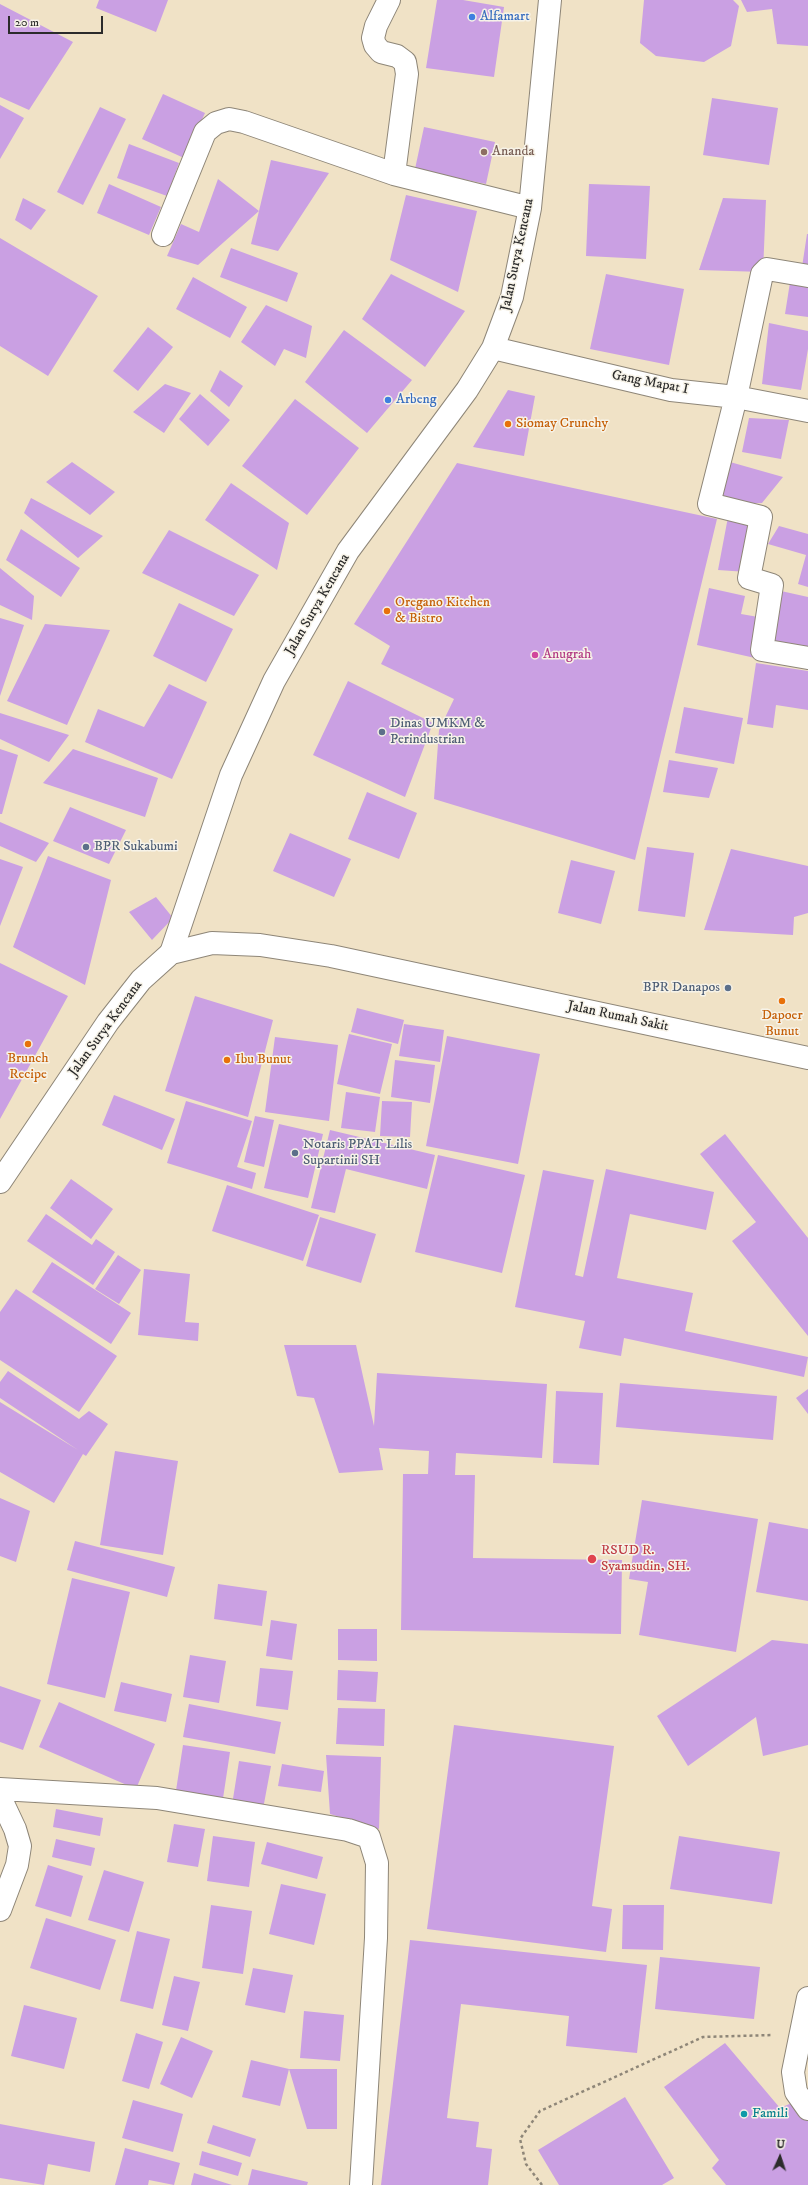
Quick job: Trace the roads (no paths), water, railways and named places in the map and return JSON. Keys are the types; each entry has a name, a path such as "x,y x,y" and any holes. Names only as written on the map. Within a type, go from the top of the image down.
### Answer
{"main road":[{"path":"389,0 376,26 373,38 375,45 381,52 397,56 405,62 407,74 394,174"},
{"name":"Jalan Surya Kencana","path":"0,1182 108,1022 141,980 170,953 231,775 274,681 348,551 467,390 493,348 512,297 530,208 550,0"},
{"path":"163,235 205,132 216,123 229,119 244,122 394,174 530,208"},
{"path":"808,276 767,270 762,274 736,397 709,504 761,517 750,578 772,585 762,650 808,658"},
{"name":"Gang Mapat I","path":"493,348 672,390 736,397 808,411"},
{"name":"Jalan Rumah Sakit","path":"170,953 212,943 260,945 427,976 805,1061"},
{"path":"0,1789 157,1798 348,1830 369,1837 377,1863 376,1938 361,2185"},
{"path":"0,1797 15,1828 20,1846 17,1865 0,1910"},
{"path":"808,1998 793,2072 796,2092 808,2109"}],"place":[{"name":"Alfamart","path":"472,17"},
{"name":"Ananda","path":"484,152"},
{"name":"Arbeng","path":"388,400"},
{"name":"Siomay Crunchy","path":"508,424"},
{"name":"Oregano Kitchen & Bistro","path":"387,611"},
{"name":"Anugrah","path":"535,655"},
{"name":"Dinas UMKM & Perindustrian","path":"382,732"},
{"name":"BPR Sukabumi","path":"86,847"},
{"name":"BPR Danapos","path":"728,988"},
{"name":"Dapoer Bunut","path":"782,1001"},
{"name":"Brunch Recipe","path":"28,1044"},
{"name":"Ibu Bunut","path":"227,1060"},
{"name":"Notaris PPAT Lilis Supartinii SH","path":"295,1153"},
{"name":"RSUD R. Syamsudin, SH.","path":"592,1559"},
{"name":"Famili","path":"744,2114"}]}
